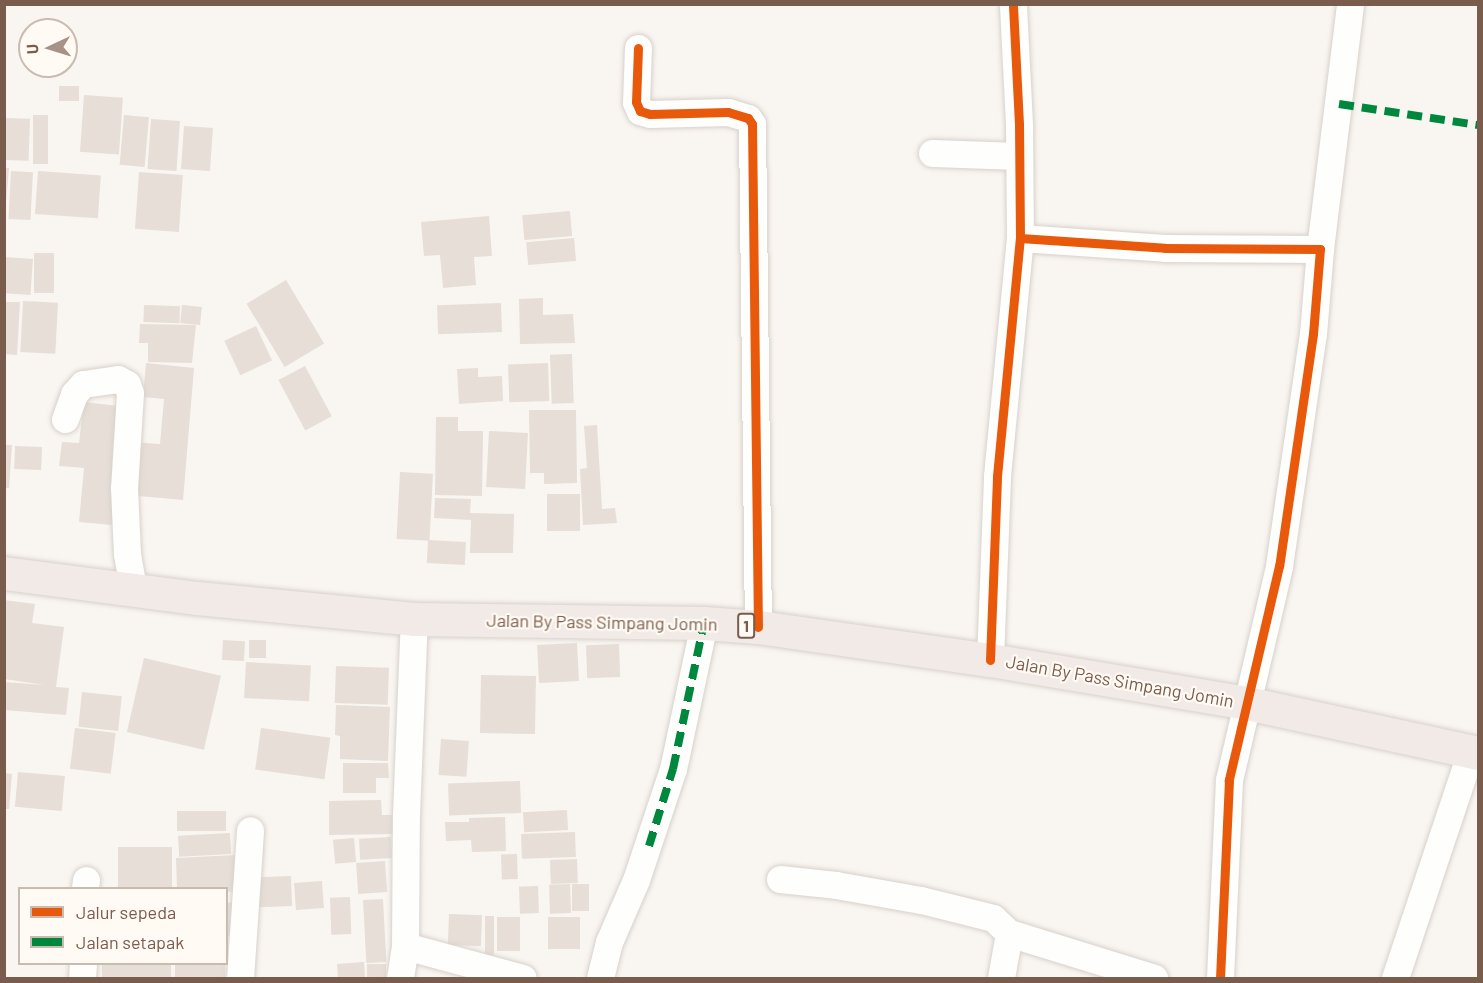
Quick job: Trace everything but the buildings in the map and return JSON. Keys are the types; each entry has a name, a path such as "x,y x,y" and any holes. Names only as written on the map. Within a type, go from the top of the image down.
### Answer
{"highway":[{"name":"Jalan By Pass Simpang Jomin","path":"4,573 257,604 414,619 704,623 758,627 990,660 1246,703 1371,732 1475,752"}],"street":[{"path":"990,660 997,476 1020,238 1014,4"},
{"path":"1220,978 1229,780 1279,566 1313,334 1320,249 1350,4"},
{"path":"638,48 636,102 640,111 650,114 728,112 748,118 752,124 758,627"},
{"path":"932,153 1019,156"},
{"path":"1020,238 1165,249 1320,249"},
{"path":"65,419 74,394 83,384 118,379 127,384 130,393 124,488 127,554 133,589"},
{"path":"400,978 405,946 406,815 414,619"},
{"path":"600,978 609,942 636,880 673,769 704,623"},
{"path":"1395,978 1475,752"},
{"path":"240,978 250,830"},
{"path":"780,879 836,885 921,900 993,918 1009,933 1154,978"},
{"path":"1001,978 1009,933"},
{"path":"405,946 523,978"}],"marked path":[{"path":"1339,104 1478,125"},
{"path":"649,846 673,769 704,623"}],"cycle path":[{"path":"990,660 997,476 1020,238 1019,124 1013,4"},
{"path":"638,48 636,102 640,111 650,114 728,112 748,118 752,124 758,627"},
{"path":"1020,238 1165,248 1320,249 1313,334 1279,566 1229,780 1220,978"}]}
